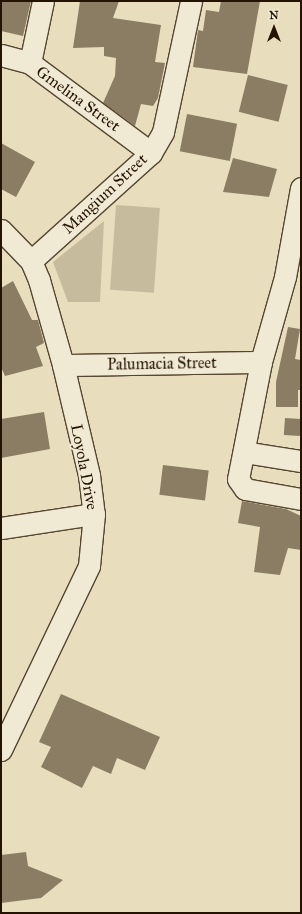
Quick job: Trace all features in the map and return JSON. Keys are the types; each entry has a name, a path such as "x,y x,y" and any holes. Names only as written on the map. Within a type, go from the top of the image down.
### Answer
{"street":[{"path":"30,64 43,1"},
{"name":"Mangium Street","path":"31,261 151,153 163,132 191,1"},
{"name":"Gmelina Street","path":"1,55 30,64 151,153"},
{"path":"301,188 293,279 261,362 239,485 245,489 301,499"},
{"name":"Loyola Drive","path":"1,230 31,261 63,365 89,476 94,514 88,566 1,750"},
{"name":"Palumacia Street","path":"63,365 261,362"},
{"path":"244,452 301,461"},
{"path":"1,528 94,514"}],"shaded area":[{"path":"116,205 160,208 154,293 110,290"},
{"path":"104,221 100,302 68,302 53,262"}],"building":[{"path":"1,1 31,1 23,36 1,31"},
{"path":"80,1 119,1 113,18 161,25 155,62 165,63 158,98 153,106 141,104 135,126 103,103 115,76 116,58 104,56 104,47 73,48"},
{"path":"221,1 260,1 247,74 193,67 198,30 203,31 206,10 219,12"},
{"path":"248,75 288,85 279,122 239,112"},
{"path":"187,114 237,124 230,161 180,151"},
{"path":"1,143 35,162 16,197 1,189"},
{"path":"233,158 277,169 269,197 223,192"},
{"path":"13,281 32,320 38,320 44,343 36,347 43,366 5,376 1,367 1,288"},
{"path":"288,327 300,329 295,359 301,360 301,390 298,390 298,407 276,407 276,382"},
{"path":"44,412 50,449 1,458 1,419"},
{"path":"285,418 301,419 300,436 284,435"},
{"path":"163,465 209,471 205,500 159,495"},
{"path":"242,501 286,509 301,516 301,550 288,548 280,575 254,572 260,527 238,523"},
{"path":"61,694 160,737 145,770 117,758 111,774 93,766 82,788 41,767 51,747 39,742"},
{"path":"26,852 28,866 63,880 41,898 1,903 1,855"}]}
